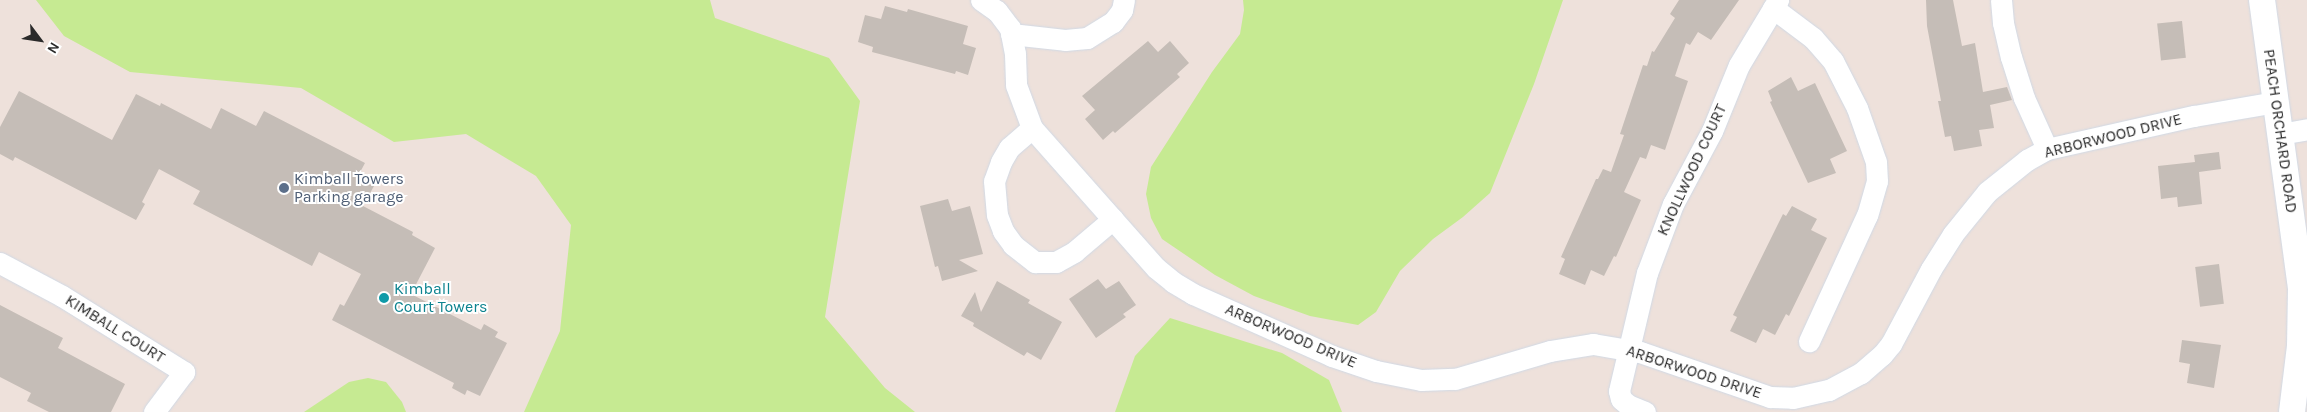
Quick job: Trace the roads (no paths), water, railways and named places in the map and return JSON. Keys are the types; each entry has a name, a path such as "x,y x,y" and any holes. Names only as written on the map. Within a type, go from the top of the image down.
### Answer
{"street":[{"name":"ARBORWOOD DRIVE","path":"980,0 1003,17 1011,34 1016,85 1032,128 1156,268 1183,288 1332,356 1382,373 1421,380 1455,379 1569,346 1593,344 1628,349 1770,397 1806,396 1840,386 1871,366 1891,344 1931,269 1971,210 2002,178 2048,149 2194,116 2275,102"},
{"path":"1011,34 1065,40 1087,38 1113,22 1122,10 1124,0"},
{"path":"2001,0 2003,23 2011,57 2024,98 2048,149"},
{"name":"PEACH ORCHARD ROAD","path":"2262,0 2287,176 2300,289 2300,346 2292,412"},
{"name":"KNOLLWOOD COURT","path":"1644,412 1620,399 1619,390 1647,273 1673,204 1712,131 1739,65 1775,4 1813,38 1832,61 1857,108 1871,147 1876,170 1875,192 1864,222 1808,341"},
{"path":"1032,128 1006,152 997,170 993,186 999,221 1003,231 1018,250 1035,262 1056,262 1074,252 1113,219"},
{"path":"2280,134 2307,129"},
{"name":"KIMBALL COURT","path":"0,263 62,296 184,372 154,412"}],"place":[{"name":"Kimball Towers Parking garage","path":"284,188"},
{"name":"Kimball Court Towers","path":"384,298"}]}
